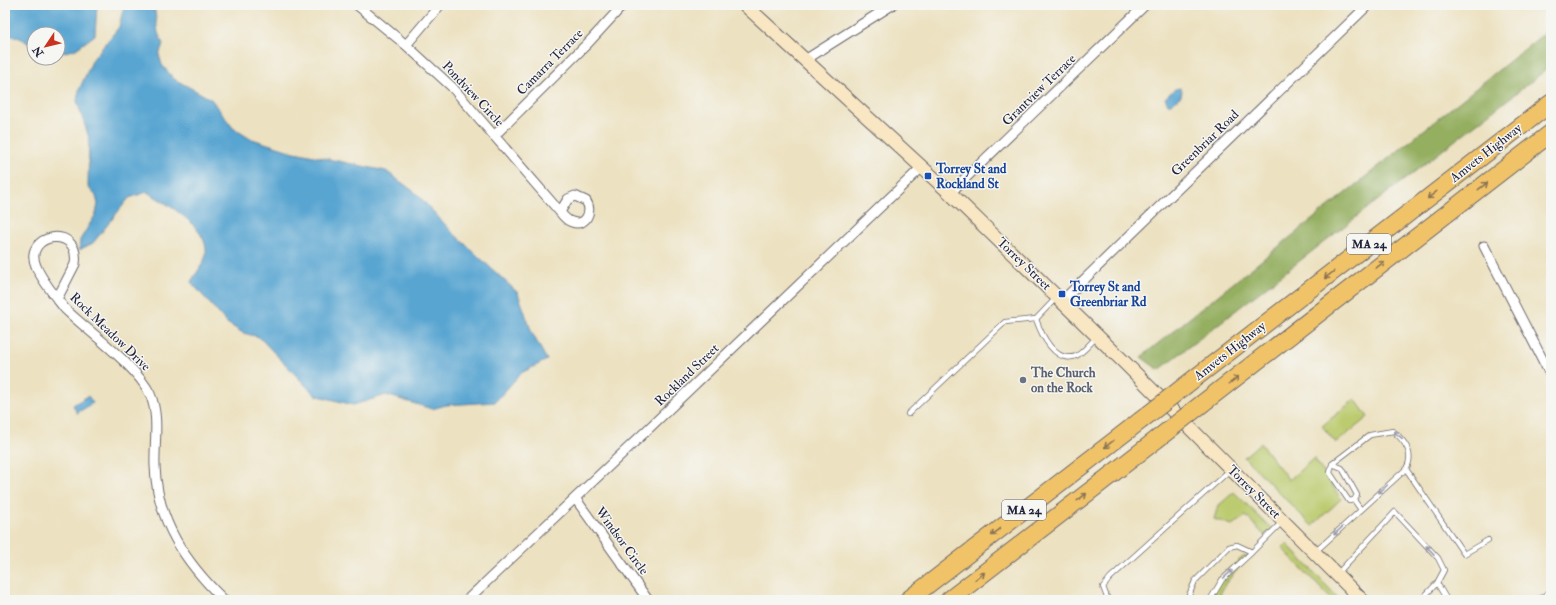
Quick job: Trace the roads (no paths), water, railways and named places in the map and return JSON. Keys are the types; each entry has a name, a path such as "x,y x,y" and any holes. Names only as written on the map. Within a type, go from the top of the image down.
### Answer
{"highway":[{"name":"Amvets Highway","path":"908,600 1551,102"},
{"name":"Amvets Highway","path":"949,600 1551,133"}],"main road":[{"name":"Torrey Street","path":"745,5 950,193 1098,336 1362,600"}],"street":[{"name":"Pondview Circle","path":"357,5 406,44 452,87 560,212"},
{"path":"406,44 440,5"},
{"name":"Camarra Terrace","path":"494,136 589,42 623,5"},
{"path":"805,60 892,5"},
{"name":"Grantview Terrace","path":"950,193 1145,5"},
{"name":"Greenbriar Road","path":"1059,299 1368,5"},
{"name":"Rockland Street","path":"467,600 922,167"},
{"name":"Rock Meadow Drive","path":"57,299 74,264 75,253 70,244 56,237 46,239 38,246 34,261 57,299 71,315 127,365 139,377 150,392 155,414 156,486 163,513 192,566 224,600"},
{"path":"1484,246 1551,376"},
{"name":"Windsor Circle","path":"575,498 648,600"},
{"path":"1544,600 1551,595"}],"lane":[{"path":"908,414 1005,322 1036,319 1059,299"},
{"path":"1036,319 1043,338 1056,352 1068,357 1077,356 1098,336"},
{"path":"1315,552 1406,469 1409,464 1410,453 1403,439 1393,431 1370,435 1332,464 1330,473 1349,501 1354,500"},
{"path":"1332,464 1342,468 1357,495 1354,500"},
{"path":"1108,600 1103,587 1110,578 1231,469"},
{"path":"1406,469 1464,554 1488,540"},
{"path":"1354,500 1361,510"},
{"path":"1337,574 1395,512 1438,558 1444,570 1437,583 1421,600"},
{"path":"1210,600 1222,580 1284,521"},
{"path":"1187,600 1195,581 1229,547 1237,545 1252,552"},
{"path":"1437,583 1447,600"}],"water":[{"path":"5,5 97,5 95,35 76,49 66,52 66,26 26,26 26,42 20,38 5,34"},
{"path":"124,5 154,5 158,33 163,44 159,55 162,65 174,79 211,99 233,128 249,138 290,151 386,171 416,193 452,232 518,293 532,333 547,360 521,373 495,402 446,405 432,409 386,395 353,405 315,395 259,337 243,333 227,323 191,282 202,265 206,254 205,244 201,235 185,217 147,192 129,198 93,243 79,250 80,240 96,214 98,204 96,196 88,187 89,138 77,101 79,90 93,59 119,27"},
{"path":"1180,88 1182,91 1181,96 1171,104 1168,104 1165,98 1175,89"},
{"path":"88,396 93,403 77,413 73,405"}],"place":[{"name":"Torrey St and Rockland St","path":"928,176"},
{"name":"Torrey St and Greenbriar Rd","path":"1062,294"},
{"name":"The Church on the Rock","path":"1023,380"}]}
